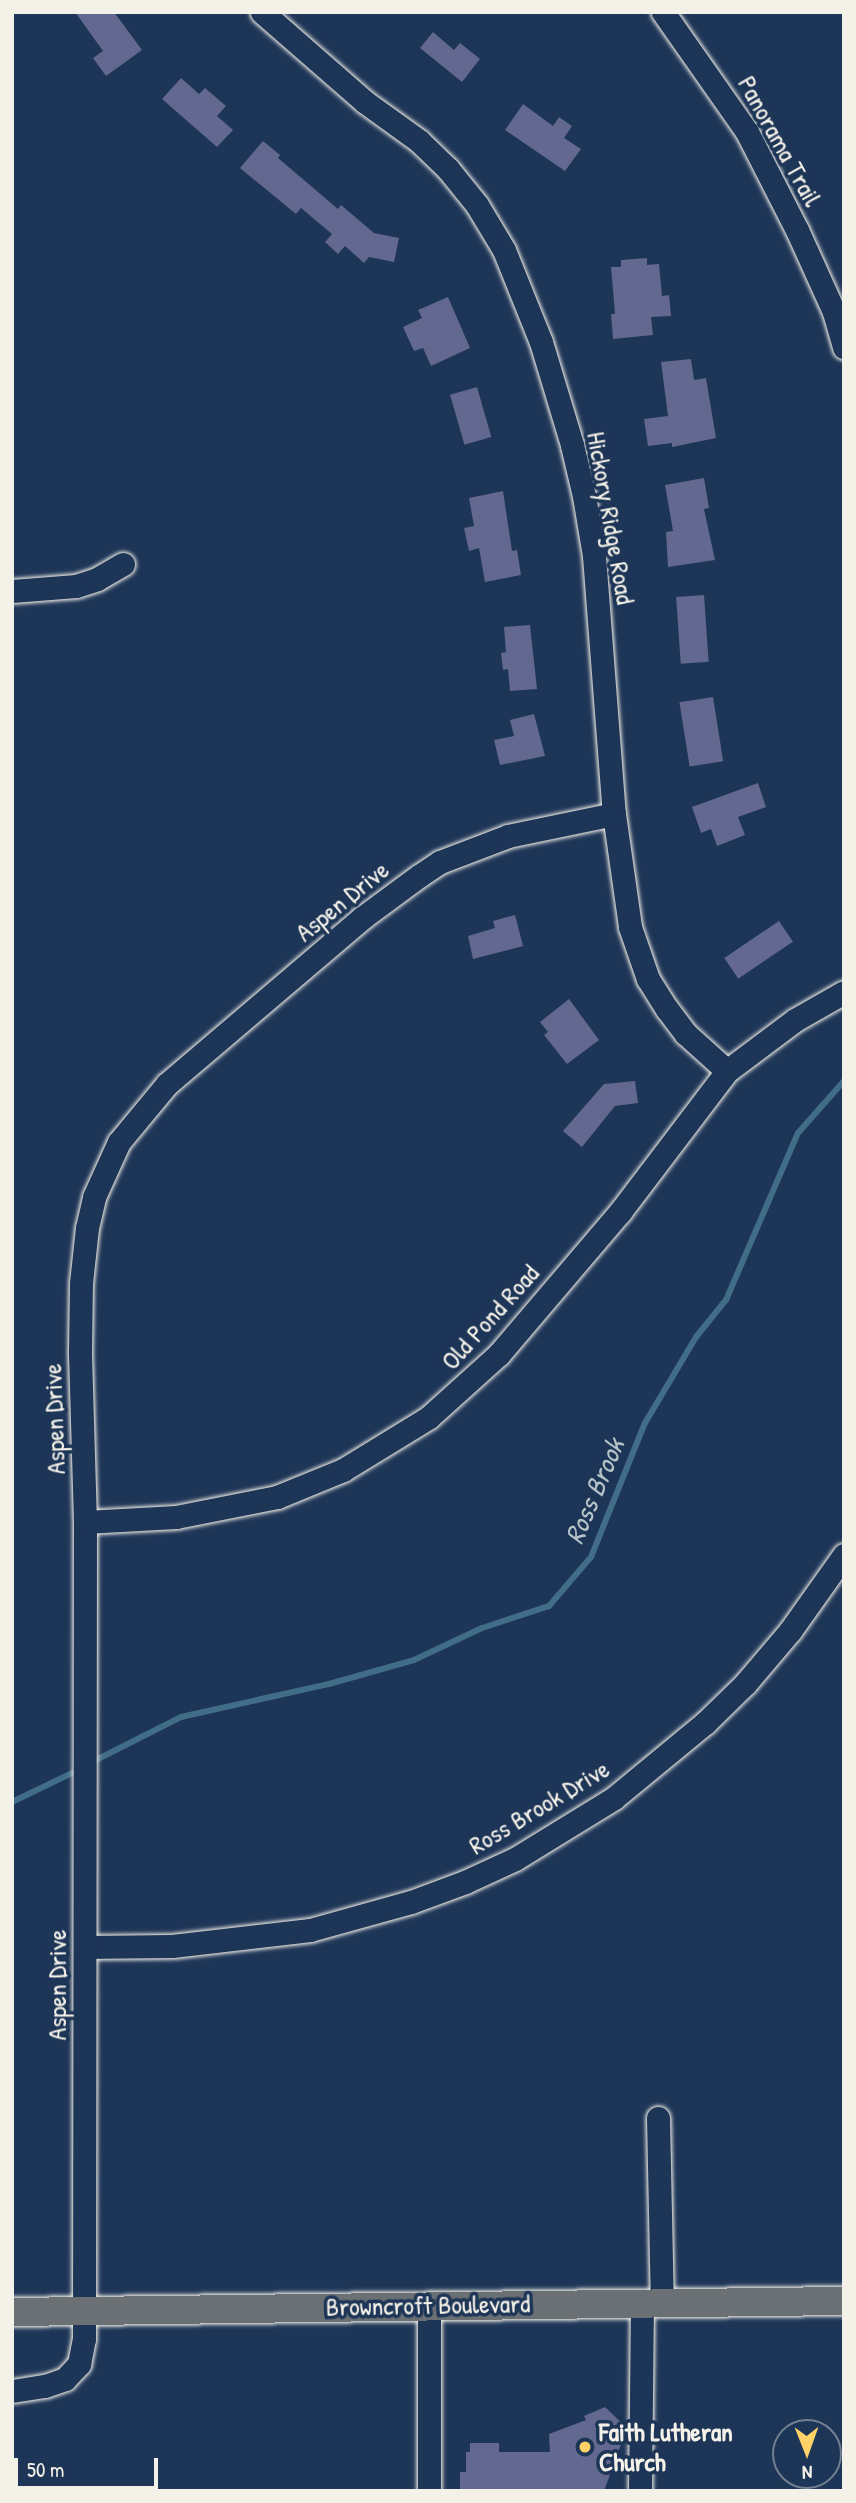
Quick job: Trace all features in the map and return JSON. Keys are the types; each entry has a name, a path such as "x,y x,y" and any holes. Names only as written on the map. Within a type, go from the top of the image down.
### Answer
{"main road":[{"name":"Browncroft Boulevard","path":"12,2312 844,2301"}],"street":[{"name":"Hickory Ridge Road","path":"262,12 365,102 419,141 448,169 477,205 504,250 545,353 584,496 595,568 614,814 630,927 648,979 686,1034 727,1072"},
{"name":"Panorama Trail","path":"663,12 701,62 747,132 839,311 844,348"},
{"path":"12,591 76,586 97,579 123,564"},
{"name":"Aspen Drive","path":"12,2390 58,2382 73,2373 83,2349 85,1522 81,1283 87,1228 94,1196 119,1142 167,1084 362,918 419,876 440,862 508,836 614,814"},
{"name":"Old Pond Road","path":"85,1522 176,1517 244,1506 277,1497 352,1465 428,1418 499,1354 620,1212 727,1072 795,1020 844,992"},
{"name":"Ross Brook Drive","path":"85,1947 172,1947 310,1930 411,1902 466,1882 515,1859 614,1798 705,1723 745,1684 790,1631 844,1555"},
{"path":"640,2491 652,2303 658,2118"},
{"path":"429,2305 429,2491"}],"building":[{"path":"75,12 114,12 142,50 106,76 93,58 103,51"},
{"path":"433,32 454,50 460,43 480,59 462,82 420,48"},
{"path":"181,78 199,94 205,88 226,106 217,116 233,130 217,147 162,99"},
{"path":"523,104 553,126 559,117 572,126 564,138 581,149 565,171 505,130"},
{"path":"263,141 280,155 278,158 338,209 341,205 374,233 399,238 394,262 369,257 364,263 345,246 338,254 325,242 332,234 301,208 296,214 240,168"},
{"path":"647,258 647,265 659,264 662,296 669,295 671,316 651,317 653,335 613,339 611,314 615,314 611,267 621,267 621,260"},
{"path":"448,297 470,348 431,366 423,348 414,351 403,327 422,318 418,310"},
{"path":"691,359 694,380 706,378 716,438 672,447 672,443 648,446 644,419 668,416 661,362"},
{"path":"477,387 491,437 464,445 450,395"},
{"path":"704,478 709,508 704,509 715,560 668,567 666,532 673,531 665,485"},
{"path":"503,491 512,551 517,550 521,575 485,582 479,548 469,551 464,528 474,526 469,498"},
{"path":"704,595 709,662 681,664 676,597"},
{"path":"530,625 537,689 510,691 508,669 503,670 501,653 506,652 504,627"},
{"path":"713,697 723,761 690,767 679,702"},
{"path":"534,714 545,756 500,765 494,740 514,736 510,720"},
{"path":"758,783 766,807 738,817 745,835 717,846 711,829 701,833 692,807"},
{"path":"515,915 523,946 473,959 468,936 495,928 493,921"},
{"path":"779,921 793,942 738,979 724,958"},
{"path":"569,999 599,1040 567,1064 544,1035 548,1032 540,1022"},
{"path":"635,1081 638,1103 615,1106 582,1147 563,1131 604,1084"},
{"name":"Faith Lutheran Church","path":"605,2407 627,2428 604,2491 460,2491 460,2472 466,2472 466,2452 470,2452 470,2443 499,2443 499,2452 550,2452 549,2434 586,2420 584,2416"}],"waterway":[{"name":"Ross Brook","path":"96,1760 181,1717 329,1684 414,1660 482,1628 549,1606 591,1557 645,1423 696,1337 726,1300 798,1133 844,1081"},
{"name":"Ross Brook","path":"12,1802 72,1773"}],"place":[{"name":"Faith Lutheran Church","path":"585,2447"}]}
